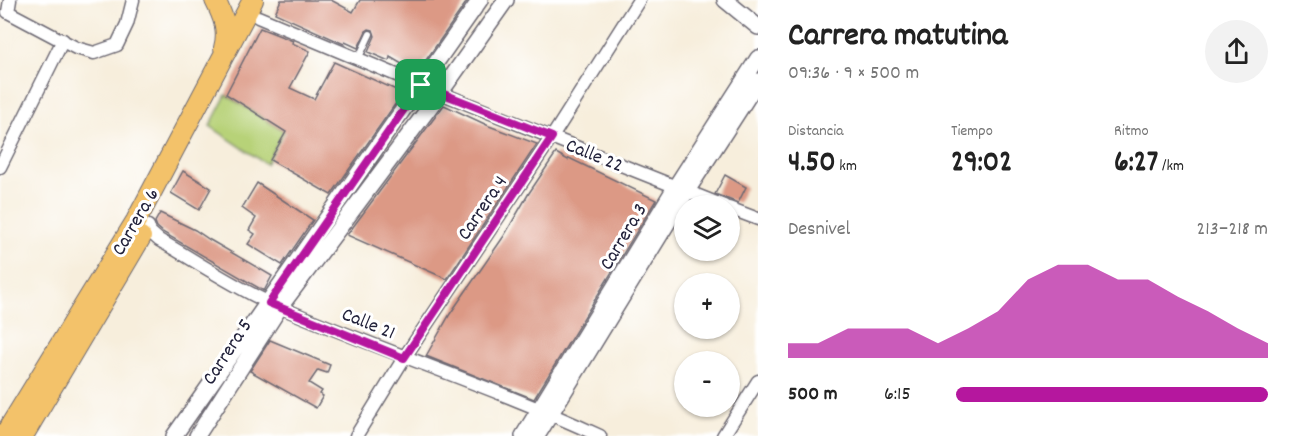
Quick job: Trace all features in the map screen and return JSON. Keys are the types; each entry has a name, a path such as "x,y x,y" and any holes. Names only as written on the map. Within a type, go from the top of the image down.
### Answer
{"main road":[{"path":"214,0 222,15 227,38 220,61"},
{"name":"Carrera 6","path":"4,436 142,224 220,61 253,4"},
{"name":"Carrera 6","path":"23,436 142,224 253,4"}],"street":[{"path":"10,0 8,12 76,48 94,53 117,45 127,24 133,0"},
{"name":"Carrera 5","path":"197,436 274,305 480,0"},
{"name":"Carrera 5","path":"174,436 441,92 506,0"},
{"name":"Carrera 4","path":"356,436 404,358 552,137 639,0"},
{"path":"725,0 758,27"},
{"name":"Calle 22","path":"253,4 421,85 697,195"},
{"path":"0,167 63,40"},
{"name":"Carrera 3","path":"728,118 758,58"},
{"name":"Carrera 3","path":"523,436 546,411 682,189 728,118 758,81"},
{"path":"740,212 758,219"},
{"name":"Calle 21","path":"142,224 159,240 274,305 404,358 546,411 600,436"},
{"path":"723,436 758,381"},
{"name":"Carrera 3","path":"537,436 546,411"}],"lane":[{"path":"361,53 370,34"}],"green space":[{"path":"226,95 284,131 266,164 210,126"}],"building":[{"path":"281,0 331,0 353,12 360,0 468,0 417,73 390,57 389,61 368,52 375,36 373,30 366,31 358,48 345,42 344,44 275,13"},
{"path":"260,28 293,41 292,43 310,51 290,88 314,99 334,62 403,93 331,195 270,160 286,132 226,94"},
{"path":"444,105 489,126 537,144 447,279 347,235"},
{"path":"556,153 656,200 534,399 426,356 450,314 504,236"},
{"path":"183,171 211,188 199,210 171,193"},
{"path":"725,175 746,187 740,199 740,195 715,194"},
{"path":"257,183 313,220 282,265 248,244 255,234 249,230 256,218 242,208"},
{"path":"160,213 195,230 272,276 264,291 164,233 155,222"},
{"path":"270,340 330,365 327,373 318,370 309,383 322,391 320,394 323,396 316,408 250,371"}],"route":[{"path":"421,85 552,137 404,358 269,303 421,85"}]}
